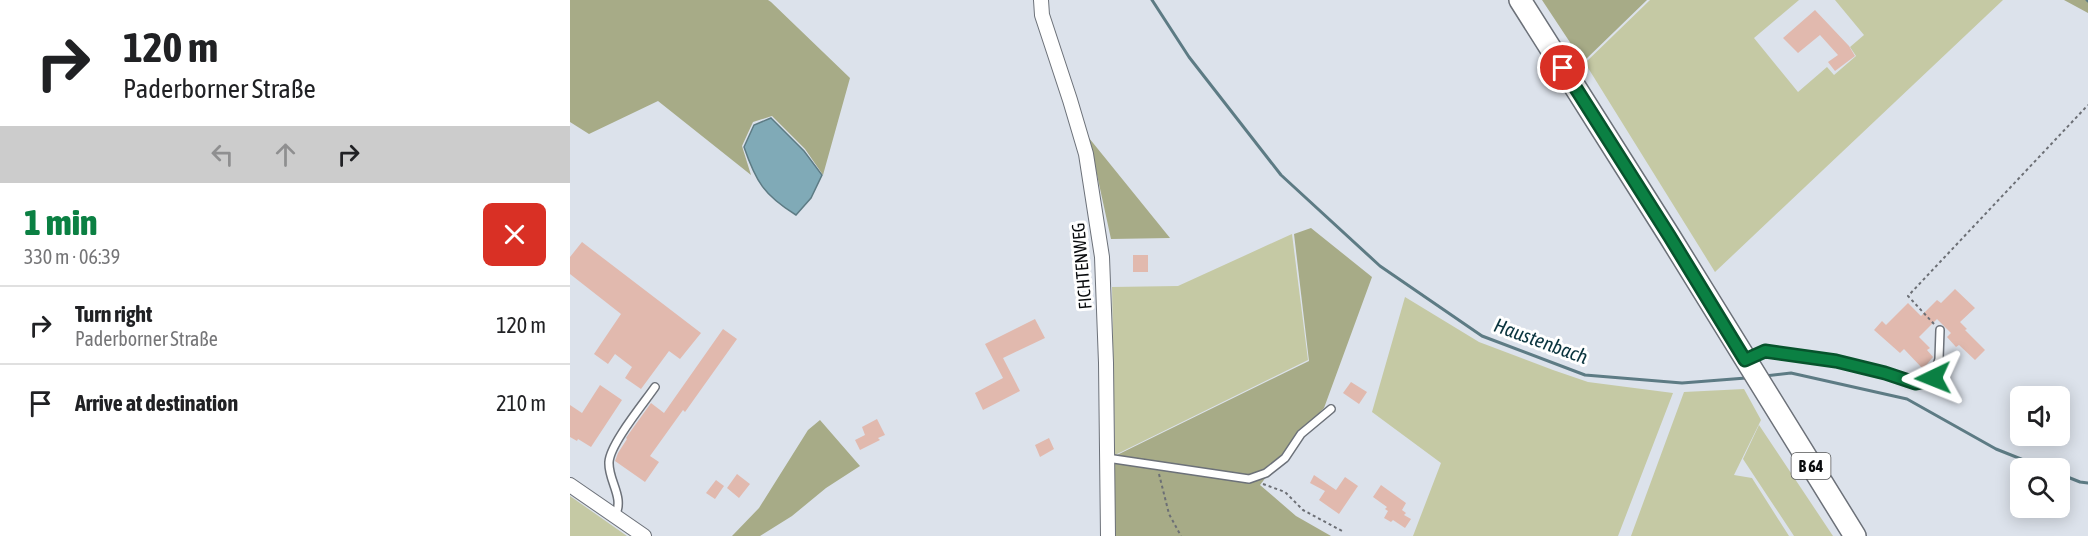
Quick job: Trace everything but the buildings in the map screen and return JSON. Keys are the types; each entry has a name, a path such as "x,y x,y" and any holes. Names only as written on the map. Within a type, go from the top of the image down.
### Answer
{"main road":[{"name":"B 64","path":"1520,0 1665,228 1855,536"}],"street":[{"name":"FICHTENWEG","path":"1041,0 1042,15 1086,154 1102,257 1108,536"},
{"path":"570,485 644,536"}],"lane":[{"path":"1747,362 1765,351 1836,361 1915,383 1933,378 1939,359 1940,330"},
{"path":"615,516 619,504 609,470 611,452 655,387"},
{"path":"1107,458 1249,479 1266,473 1285,458 1301,434 1330,409"}],"path":[{"path":"1940,330 1908,296 2088,105"},
{"path":"1160,465 1159,476 1169,514 1181,536"},
{"path":"1249,479 1285,492 1303,510 1344,532"}],"green space":[{"path":"570,0 768,0 771,2 850,78 823,175 805,149 772,116 753,122 742,146 751,175 658,101 589,134 570,122"},
{"path":"1542,0 1647,0 1583,62"},
{"path":"1650,0 1799,0 1754,38 1798,92 1827,67 1834,75 1856,56 1850,47 1864,35 1835,0 2003,0 1715,272 1585,63"},
{"path":"2064,0 2088,0 2088,13"},
{"path":"1089,138 1170,238 1111,239"},
{"path":"1311,228 1372,277 1324,408 1299,434 1260,485 1296,516 1331,536 1115,536 1115,456 1309,361 1294,234"},
{"path":"1292,234 1308,360 1115,455 1112,287 1178,286"},
{"path":"1405,297 1479,342 1553,370 1588,382 1673,393 1618,536 1413,536 1441,463 1372,412"},
{"path":"1744,389 1761,420 1734,475 1752,478 1789,536 1631,536 1684,392"},
{"path":"820,420 860,466 826,488 792,516 760,536 732,536 759,508 808,430"},
{"path":"1759,425 1833,536 1794,536 1743,459"},
{"path":"570,496 627,536 570,536"}],"water":[{"path":"771,118 804,151 822,175 811,198 796,215 776,201 762,187 744,147 754,125"}],"waterway":[{"name":"Haustenbach","path":"1152,0 1189,57 1281,175 1380,266 1482,336 1585,375 1682,383 1746,378"},
{"name":"Haustenbach","path":"1765,376 1791,373 1907,399 1996,449 2019,458"},
{"name":"Haustenbach","path":"2070,478 2088,483"}],"route":[{"path":"1563,68 1745,360 1765,351 1836,361 1915,383 1933,378"}]}
